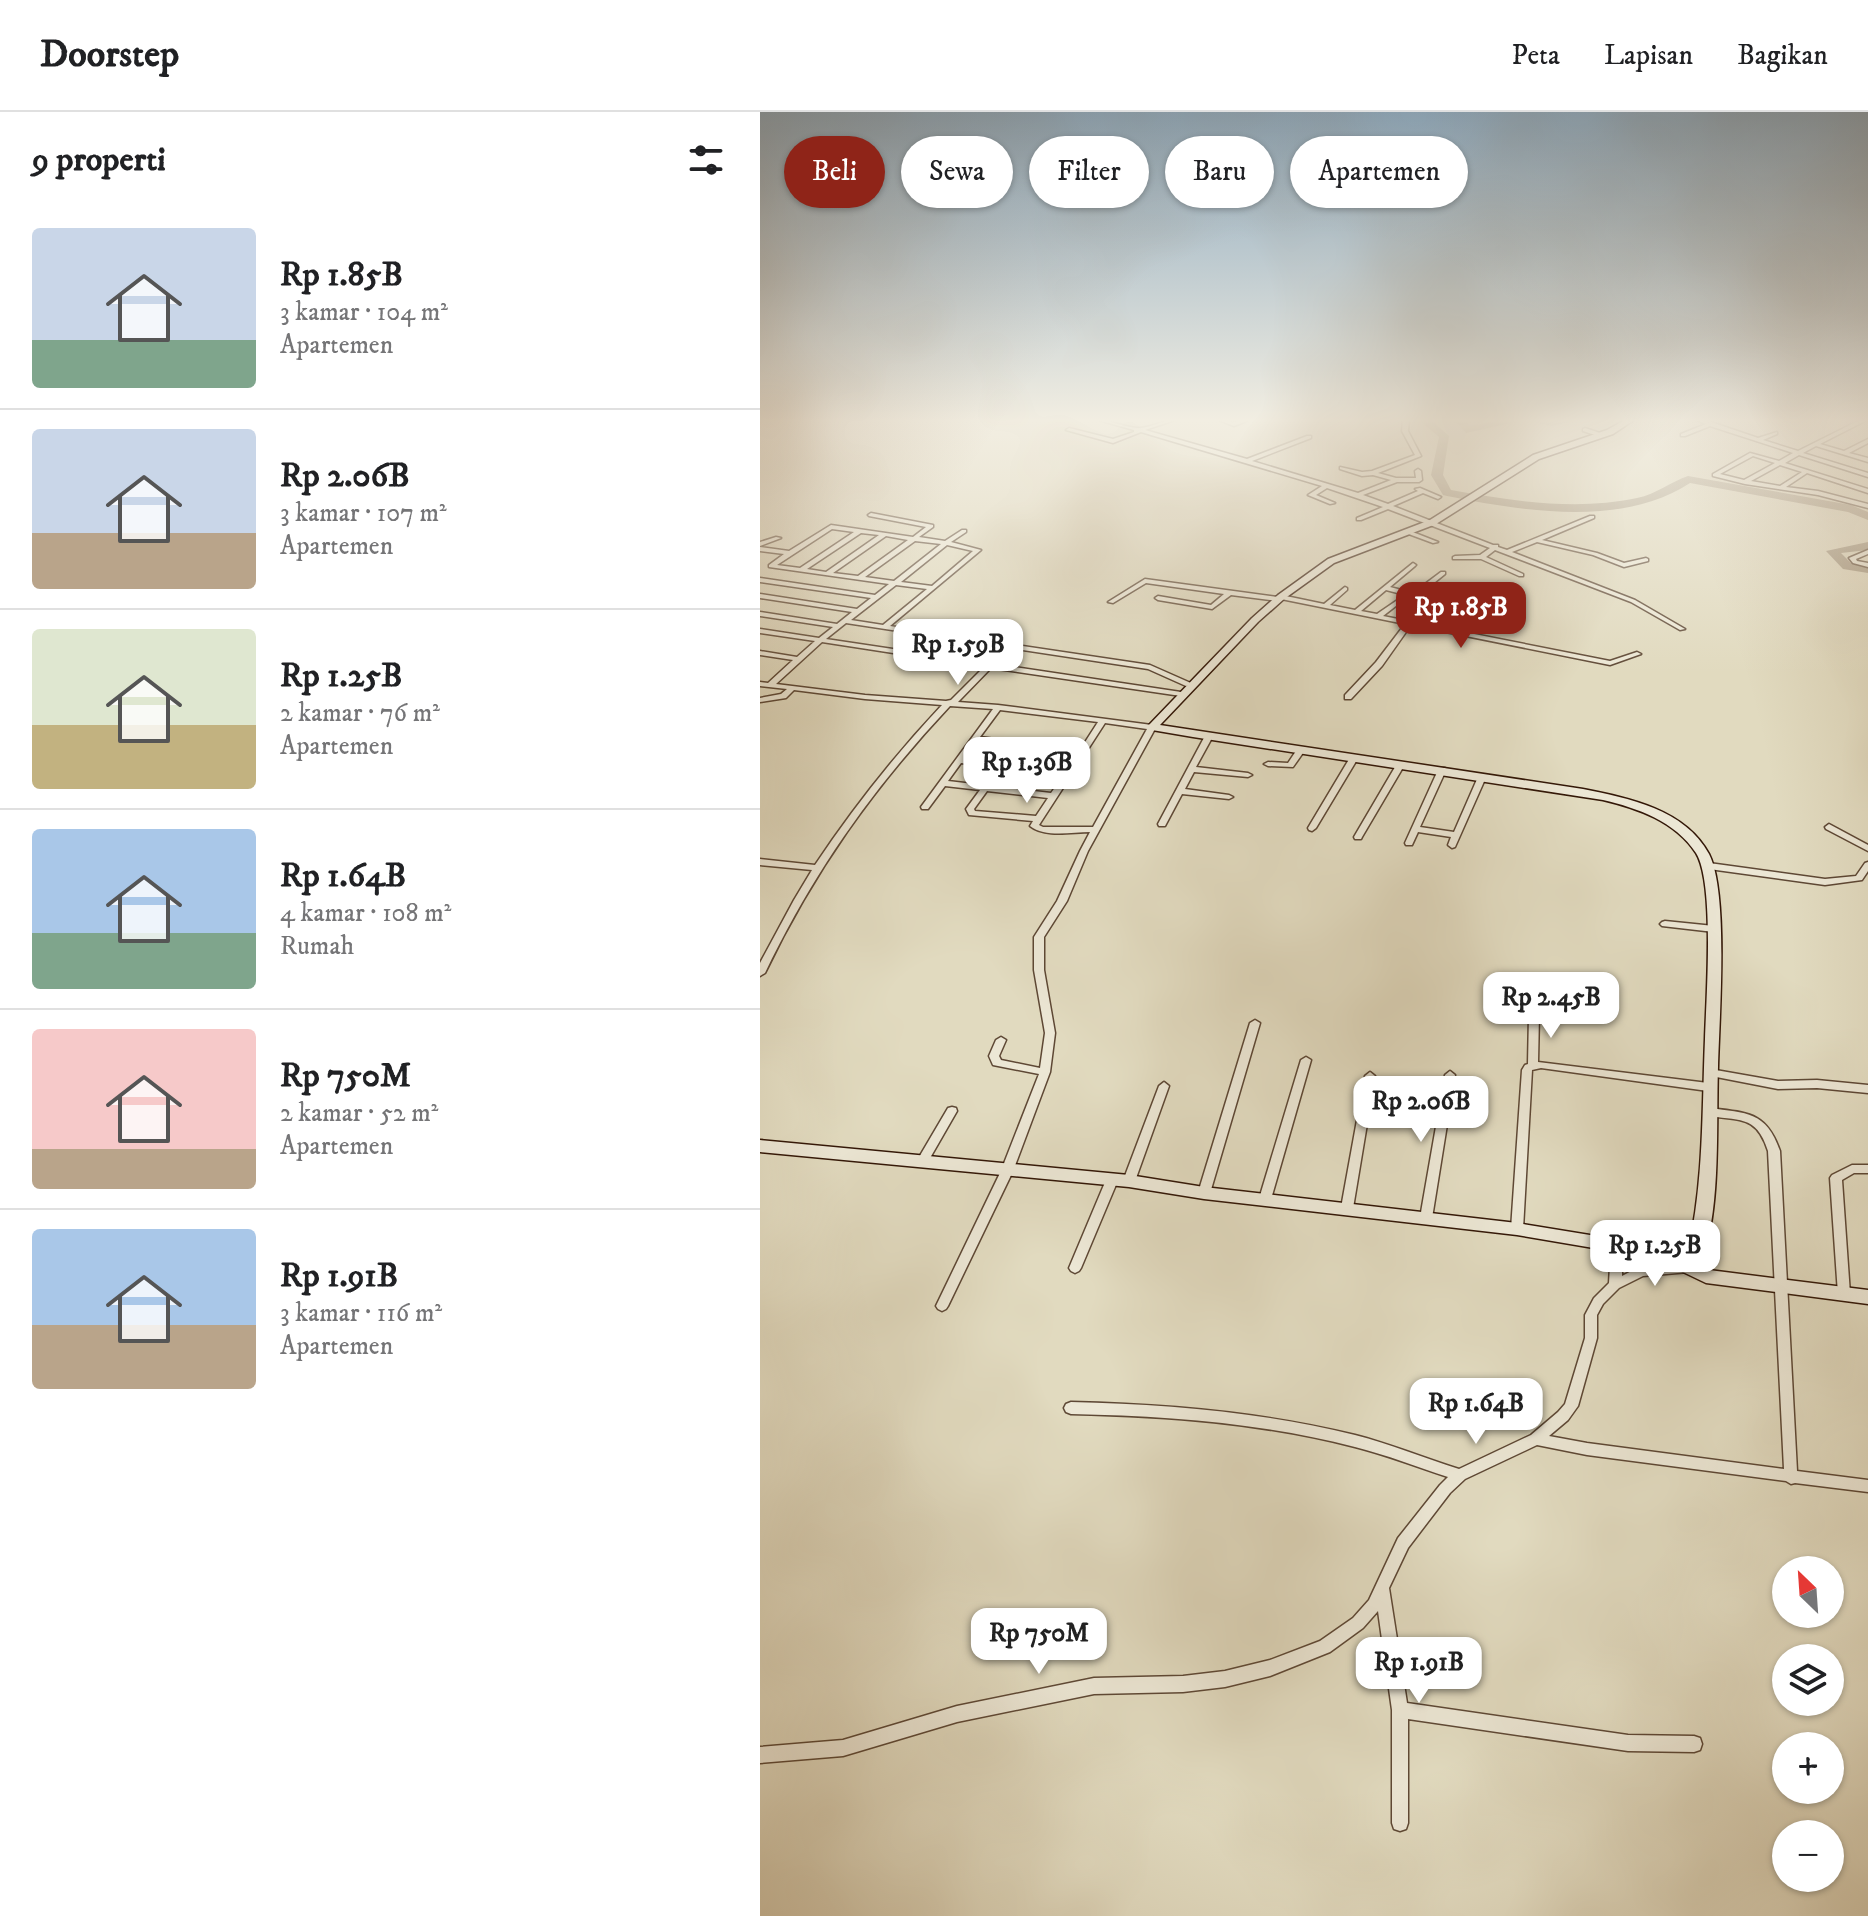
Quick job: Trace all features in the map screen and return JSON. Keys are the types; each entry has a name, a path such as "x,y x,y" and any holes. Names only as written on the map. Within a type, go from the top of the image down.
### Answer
{"street":[{"path":"1382,504 1633,601 1682,629"},
{"path":"1359,519 1391,504"},
{"path":"942,1306 1007,1171 1045,1072 1050,1033 1039,970 1039,937 1062,901 1096,829 1152,727 1189,684 1280,598 1331,561 1433,522 1464,504"},
{"path":"859,578 931,525 871,515"},
{"path":"1510,551 1592,517"},
{"path":"760,573 828,527 978,550 886,626"},
{"path":"801,570 861,530"},
{"path":"770,685 820,640 964,531"},
{"path":"1408,532 1435,542"},
{"path":"828,573 885,534"},
{"path":"760,547 778,538"},
{"path":"1539,541 1595,554 1624,565 1646,560"},
{"path":"1482,557 1496,546"},
{"path":"760,547 790,553"},
{"path":"1868,552 1852,558 1855,562 1868,565"},
{"path":"1455,558 1482,557 1521,575"},
{"path":"760,564 933,588"},
{"path":"1355,613 1413,565"},
{"path":"1414,596 1443,573"},
{"path":"760,580 877,597"},
{"path":"1111,602 1145,581 1280,598 1455,629 1610,663 1637,654"},
{"path":"1176,585 1158,598 1212,607 1229,593"},
{"path":"1384,588 1444,603 1466,585"},
{"path":"1325,606 1345,589"},
{"path":"760,596 858,611"},
{"path":"1377,617 1399,601"},
{"path":"760,614 886,626 1154,668 1189,684"},
{"path":"1348,697 1379,664 1409,623"},
{"path":"760,631 1181,694"},
{"path":"928,655 950,637"},
{"path":"1036,671 1055,652"},
{"path":"760,653 799,659"},
{"path":"760,973 787,916 816,868 886,775 951,702 990,665"},
{"path":"760,684 865,697 998,707 1442,770 1643,807 1666,820 1686,836 1709,866 1714,929 1709,1112 1703,1203 1692,1263"},
{"path":"760,700 783,696 793,688"},
{"path":"925,807 998,707"},
{"path":"1096,829 1037,829 1034,826 1103,721"},
{"path":"1162,824 1209,736"},
{"path":"974,738 1083,753"},
{"path":"1268,764 1290,765 1301,750"},
{"path":"1312,828 1354,758"},
{"path":"958,760 1067,774"},
{"path":"1358,837 1401,764"},
{"path":"1193,769 1248,775"},
{"path":"1409,843 1442,770"},
{"path":"1452,845 1482,777"},
{"path":"942,783 1052,796"},
{"path":"985,788 970,809 972,813 1038,819"},
{"path":"1180,791 1229,797"},
{"path":"1829,827 1868,848"},
{"path":"1416,829 1457,835"},
{"path":"760,862 816,868"},
{"path":"1709,866 1825,882 1859,878 1867,867"},
{"path":"1665,924 1714,929"},
{"path":"1533,1065 1534,1015"},
{"path":"1204,1193 1255,1023"},
{"path":"1001,1040 994,1056 997,1063 1045,1072"},
{"path":"1265,1199 1306,1060"},
{"path":"1517,1229 1527,1070 1533,1065 1778,1085 1868,1089"},
{"path":"1426,1218 1450,1075"},
{"path":"1347,1208 1370,1076"},
{"path":"1129,1181 1164,1086"},
{"path":"922,1162 952,1111"},
{"path":"1709,1112 1750,1118 1764,1126 1774,1151 1791,1478"},
{"path":"760,1146 1129,1181 1204,1193 1517,1229 1606,1242 1692,1263 1706,1276 1868,1297"},
{"path":"1844,1294 1836,1178 1846,1170 1868,1169"},
{"path":"1075,1268 1112,1180"},
{"path":"1606,1242 1616,1266 1615,1285"},
{"path":"760,1755 843,1748 957,1714 1094,1686 1183,1684 1225,1679 1270,1668 1325,1647 1358,1623 1383,1591 1411,1531 1460,1475 1536,1439 1571,1406 1591,1338 1591,1315 1598,1301 1615,1285 1641,1271 1692,1263"},
{"path":"1071,1408 1140,1409 1311,1432 1356,1441 1460,1475"},
{"path":"1536,1439 1791,1478 1868,1486"},
{"path":"1383,1591 1400,1710 1400,1823"},
{"path":"1400,1710 1628,1743 1694,1744"}],"waterway":[{"path":"1528,504 1572,507 1619,504"},
{"path":"1825,504 1868,516"},
{"path":"1868,546 1832,551 1847,566 1868,569"}]}
